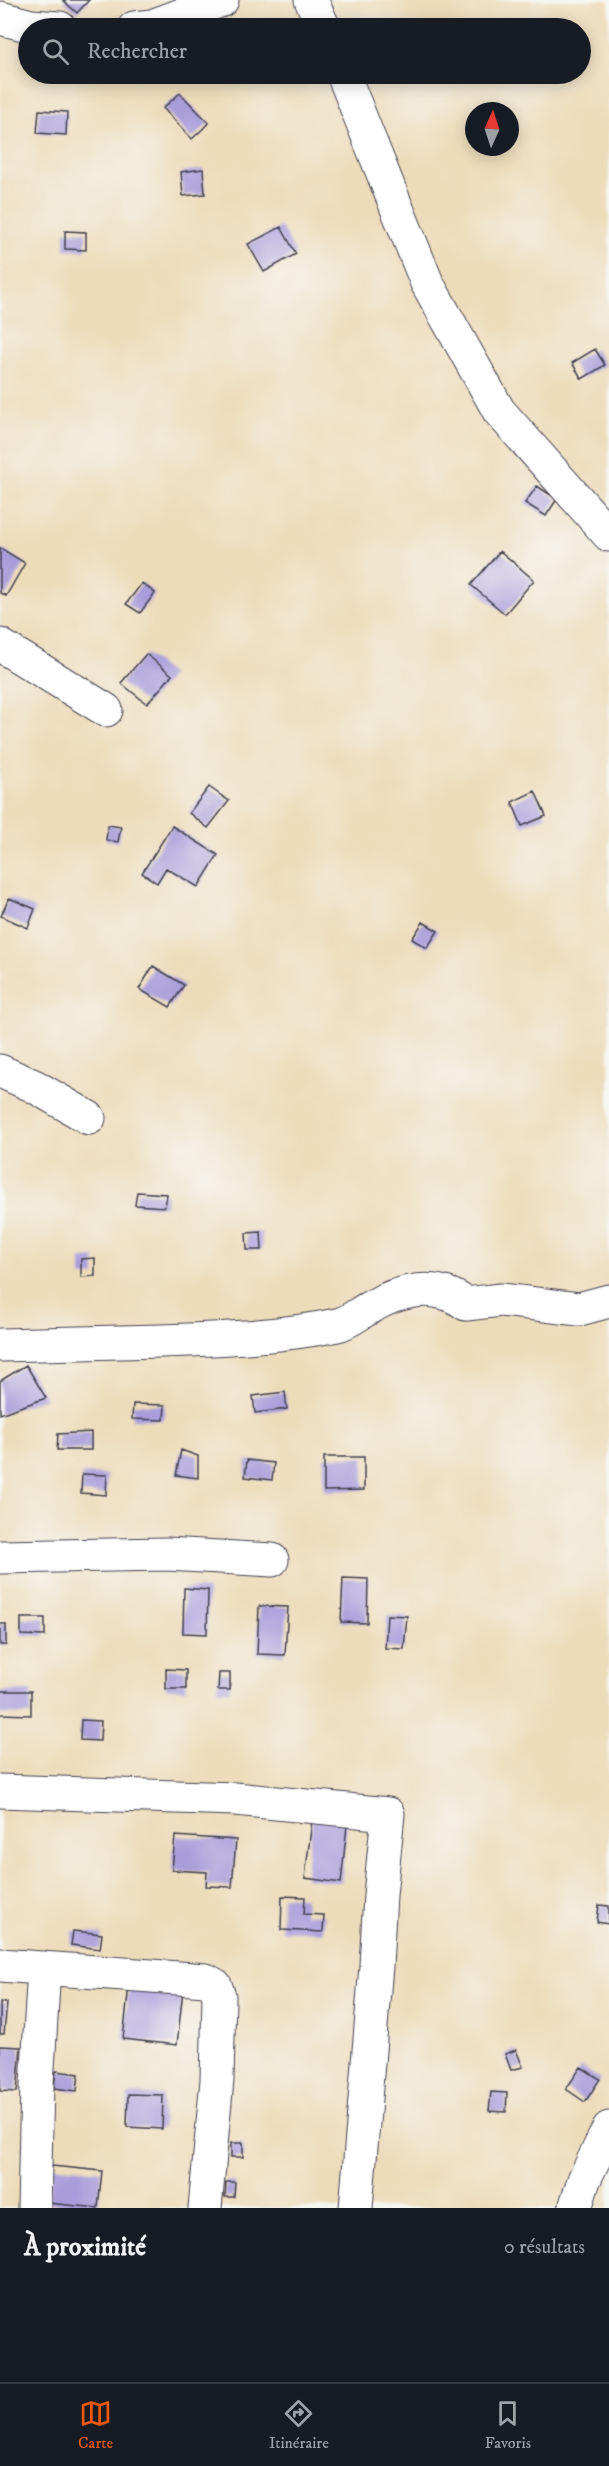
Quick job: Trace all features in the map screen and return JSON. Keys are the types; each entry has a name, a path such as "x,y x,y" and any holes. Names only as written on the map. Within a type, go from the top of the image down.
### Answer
{"street":[{"path":"174,18 222,0"},
{"path":"312,0 320,18"},
{"path":"0,18 18,23"},
{"path":"347,84 427,283 499,411 609,535"},
{"path":"0,645 106,710"},
{"path":"0,1071 34,1086 89,1118"},
{"path":"0,1346 211,1339 286,1333 340,1324 382,1300 411,1290 438,1291 455,1296 466,1305 501,1300 579,1309 609,1301"},
{"path":"0,1557 167,1554 272,1560"},
{"path":"0,1791 235,1799 388,1814 356,2208"},
{"path":"0,1965 206,1980 216,1985 219,1996 218,2080 205,2208"},
{"path":"34,2208 37,2085 44,1968"},
{"path":"574,2208 584,2180 609,2128"}],"building":[{"path":"63,0 89,0 77,13"},
{"path":"180,93 209,123 192,139 163,108"},
{"path":"39,110 67,112 66,135 37,133"},
{"path":"203,169 205,194 183,196 181,172"},
{"path":"281,227 296,254 264,272 248,244"},
{"path":"65,231 86,232 86,250 65,249"},
{"path":"595,349 605,365 582,379 572,363"},
{"path":"537,486 557,499 546,516 525,503"},
{"path":"0,548 25,563 6,596 0,593"},
{"path":"500,551 534,580 505,614 471,585"},
{"path":"142,583 155,593 140,613 126,604"},
{"path":"146,654 172,675 147,704 121,683"},
{"path":"209,787 229,801 208,828 189,813"},
{"path":"535,791 546,816 522,826 512,802"},
{"path":"108,825 121,827 118,842 106,840"},
{"path":"172,826 218,855 198,887 166,868 157,883 142,873"},
{"path":"9,898 35,909 28,928 1,916"},
{"path":"423,922 438,931 427,948 412,939"},
{"path":"153,966 184,985 170,1007 139,989"},
{"path":"137,1192 167,1194 165,1207 135,1205"},
{"path":"261,1232 262,1250 247,1250 246,1233"},
{"path":"95,1258 95,1276 81,1277 81,1259"},
{"path":"26,1365 46,1398 0,1414 0,1381"},
{"path":"285,1392 287,1409 255,1413 253,1396"},
{"path":"133,1404 165,1405 164,1420 132,1419"},
{"path":"91,1432 91,1450 57,1450 58,1434"},
{"path":"181,1450 198,1456 198,1478 176,1475"},
{"path":"324,1457 364,1457 364,1490 324,1491"},
{"path":"247,1460 274,1463 272,1480 245,1477"},
{"path":"82,1474 107,1475 106,1495 81,1493"},
{"path":"343,1578 368,1579 367,1623 341,1622"},
{"path":"184,1588 208,1590 207,1634 183,1633"},
{"path":"259,1606 288,1607 285,1655 257,1654"},
{"path":"387,1615 407,1616 404,1649 385,1648"},
{"path":"21,1618 45,1618 45,1636 21,1635"},
{"path":"0,1624 6,1624 6,1645 0,1645"},
{"path":"166,1669 186,1670 186,1689 166,1689"},
{"path":"219,1673 230,1673 230,1690 218,1690"},
{"path":"0,1691 31,1691 31,1715 0,1714"},
{"path":"81,1720 101,1721 100,1741 80,1740"},
{"path":"313,1812 348,1816 341,1883 305,1878"},
{"path":"175,1836 236,1840 232,1887 206,1886 207,1872 172,1870"},
{"path":"282,1896 305,1897 304,1914 324,1915 323,1932 281,1930"},
{"path":"599,1905 609,1906 609,1924 597,1922"},
{"path":"73,1931 102,1934 100,1949 71,1945"},
{"path":"129,1985 183,1990 177,2045 123,2039"},
{"path":"0,2002 7,2003 4,2034 0,2034"},
{"path":"0,2046 21,2047 17,2092 0,2091"},
{"path":"516,2050 523,2067 511,2070 505,2054"},
{"path":"581,2067 600,2079 585,2102 566,2089"},
{"path":"56,2071 79,2074 77,2091 54,2088"},
{"path":"491,2092 507,2093 506,2112 489,2111"},
{"path":"128,2094 163,2095 162,2129 127,2127"},
{"path":"231,2143 243,2143 243,2157 231,2157"},
{"path":"52,2166 102,2171 98,2208 48,2203"},
{"path":"226,2182 235,2182 234,2197 225,2197"}]}
